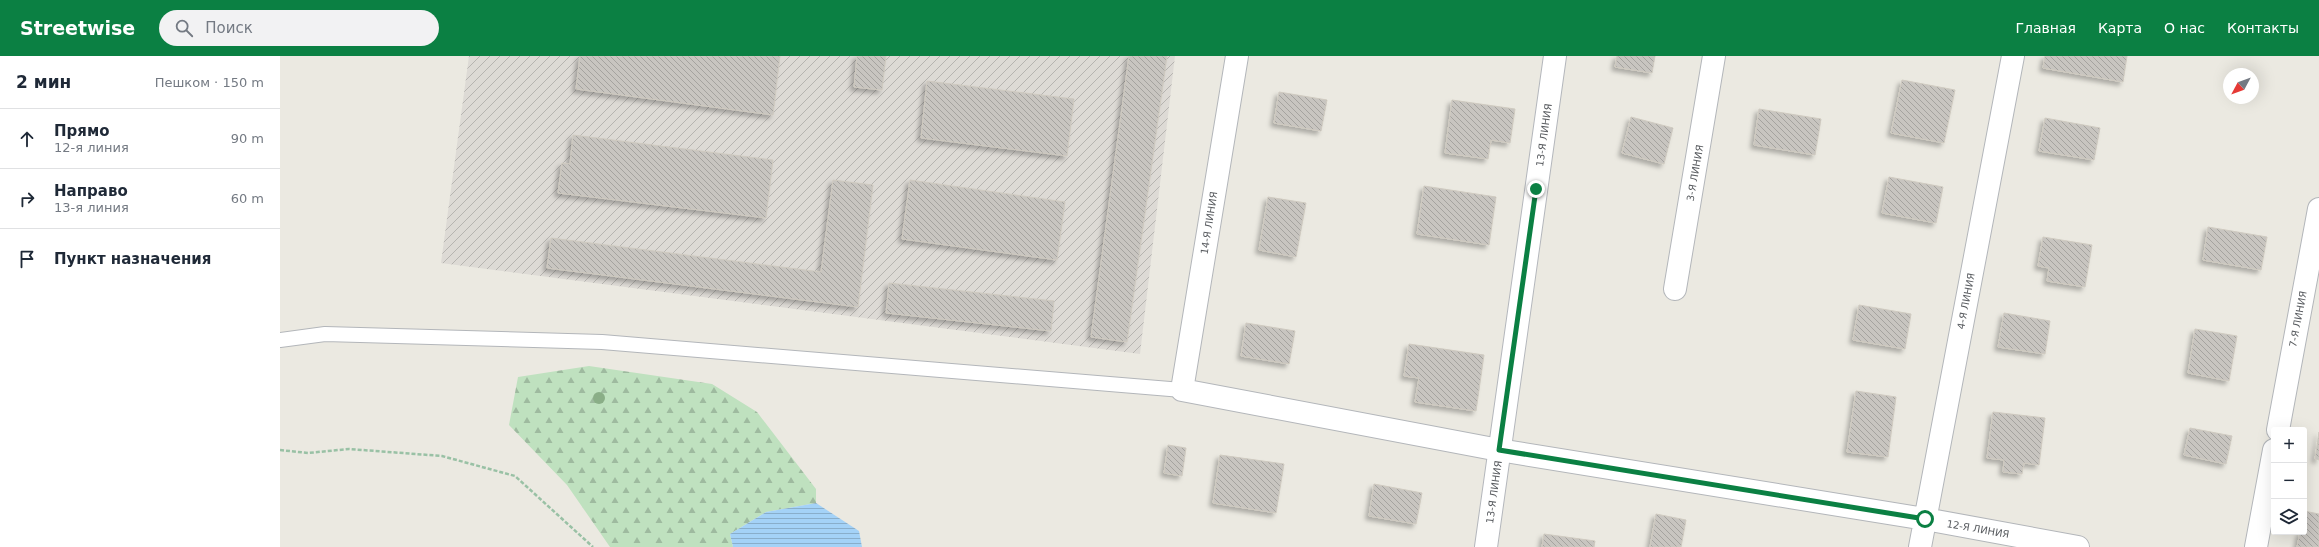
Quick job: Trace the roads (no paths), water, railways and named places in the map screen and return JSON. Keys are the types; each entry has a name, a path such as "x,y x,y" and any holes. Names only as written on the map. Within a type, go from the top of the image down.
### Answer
{"street":[{"name":"14-Я ЛИНИЯ","path":"1182,390 1237,56"},
{"name":"13-Я ЛИНИЯ","path":"1486,547 1555,56"},
{"name":"3-Я ЛИНИЯ","path":"1675,289 1714,56"},
{"name":"4-Я ЛИНИЯ","path":"1920,547 2013,56"},
{"name":"7-Я ЛИНИЯ","path":"2279,427 2319,209"},
{"name":"12-Я ЛИНИЯ","path":"1182,390 1499,450 1925,519 2078,547"},
{"path":"2256,547 2272,463"}],"lane":[{"path":"280,340 325,334 602,342 1182,390"}],"water":[{"path":"816,503 859,531 862,547 733,547 730,534 766,512"}]}
